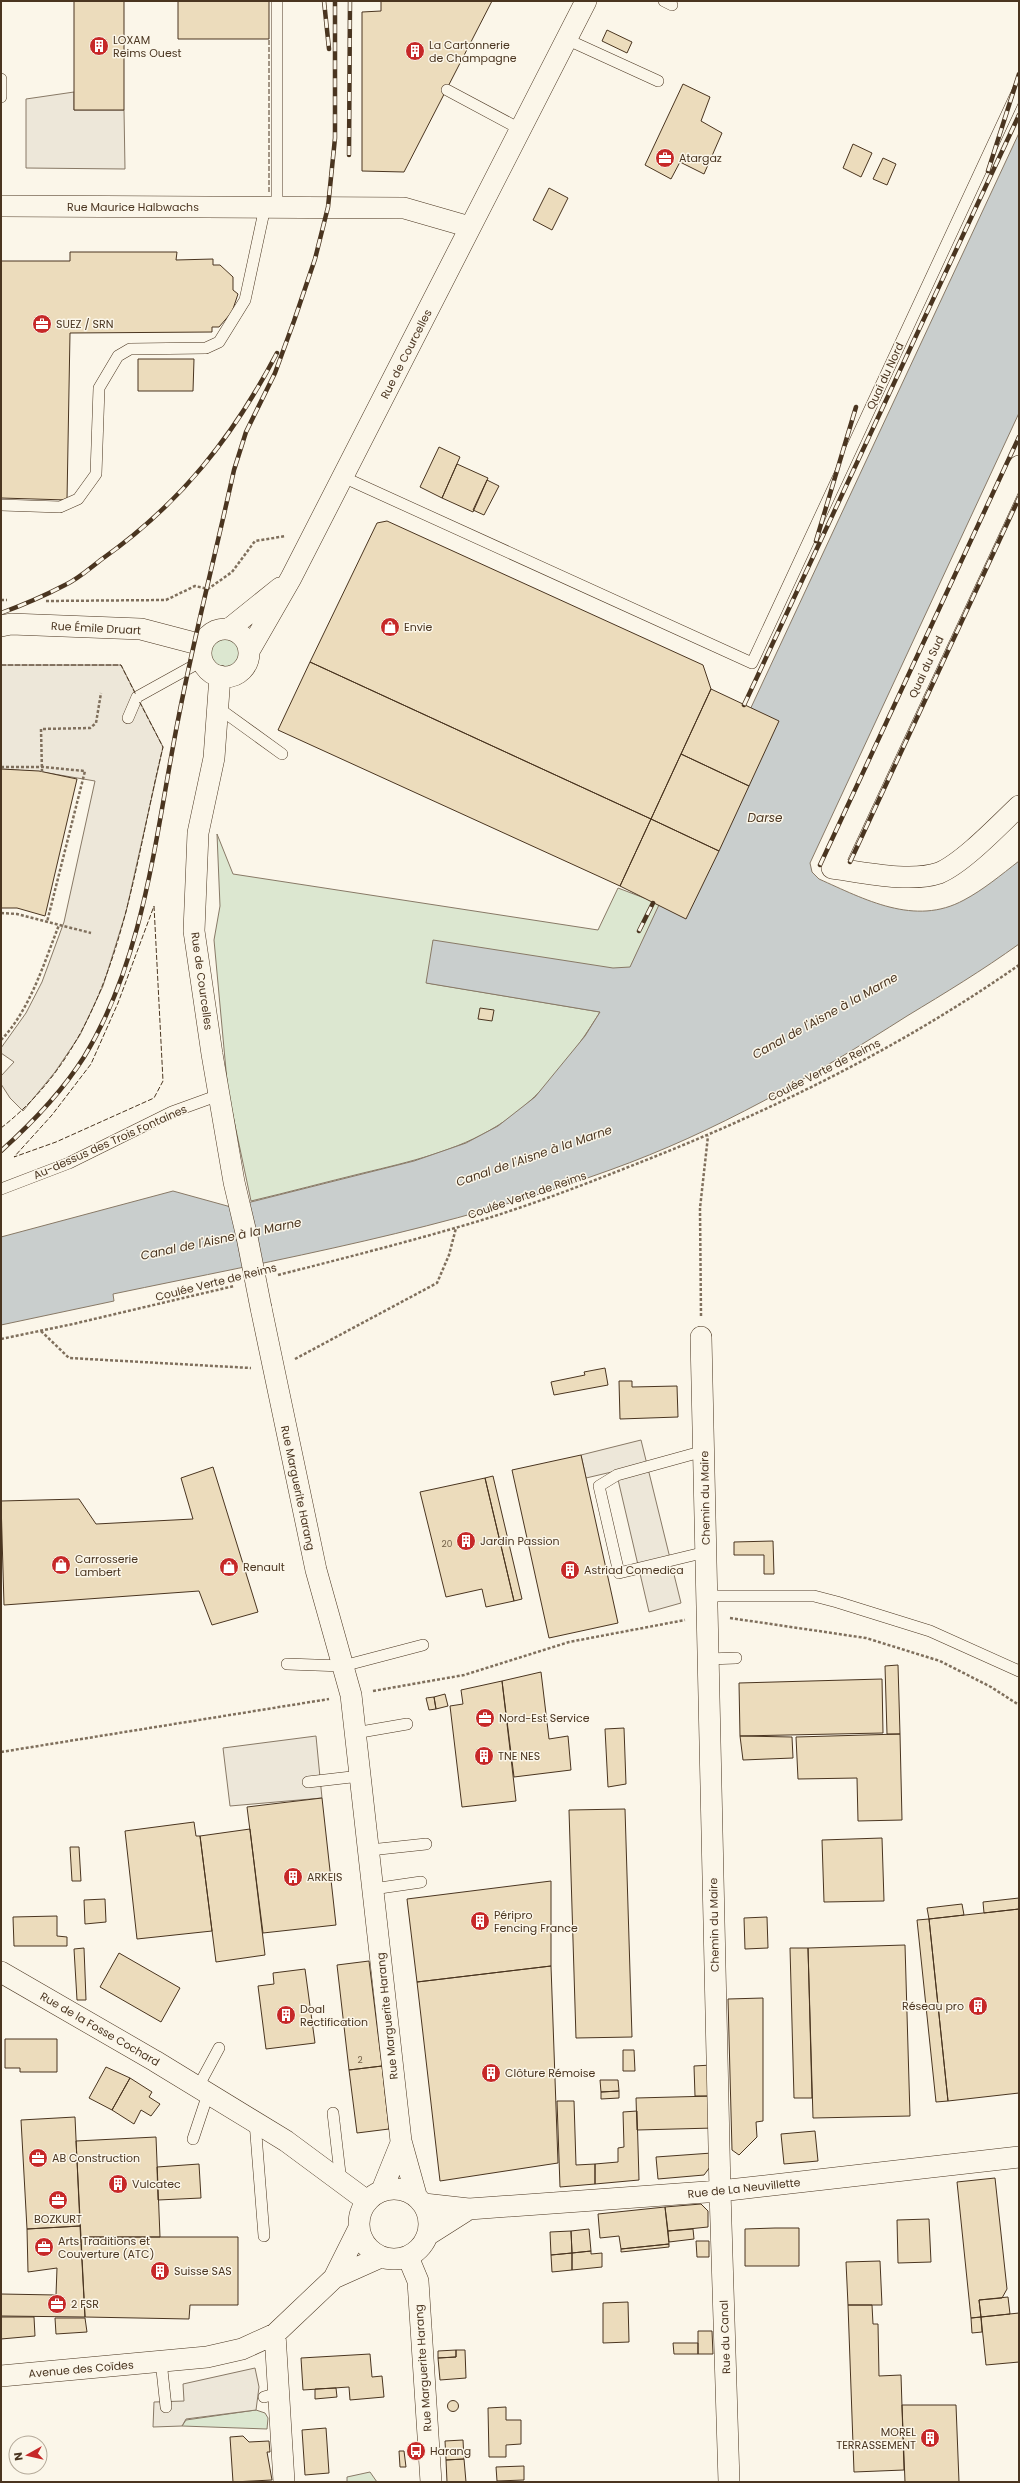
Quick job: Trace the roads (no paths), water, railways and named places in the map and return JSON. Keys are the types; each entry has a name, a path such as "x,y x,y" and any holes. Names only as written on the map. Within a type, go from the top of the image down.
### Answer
{"street":[{"name":"Rue de Courcelles","path":"261,1308 234,1182 194,931 198,833 214,758 220,676 232,676 243,669 249,651 291,578 586,1"},
{"name":"Rue Maurice Halbwachs","path":"1,206 404,208 470,227"},
{"name":"Quai du Sud","path":"1019,466 832,868 901,878 938,873 962,858 1019,806"},
{"name":"Rue de Courcelles","path":"202,653 205,639 216,630 229,629 291,578"},
{"name":"Rue Émile Druart","path":"4,624 141,629 202,653"},
{"path":"229,629 243,637 249,651"},
{"path":"202,653 212,673 220,676"},
{"name":"Rue Marguerite Harang","path":"261,1308 316,1570 351,1695 370,1850 401,2143"},
{"name":"Chemin du Maire","path":"701,1337 720,2192"},
{"name":"Rue de la Fosse Cochard","path":"1,1972 256,2122 286,2141 342,2182 374,2196"},
{"path":"401,2143 420,2200 430,2224 428,2235 424,2244 408,2257 394,2259 381,2257 371,2250 363,2240 359,2228 360,2214 374,2196 401,2143"},
{"name":"Rue de La Neuvillette","path":"420,2200 469,2209 720,2192 1019,2157"},
{"path":"374,2196 394,2188 405,2190 420,2200"},
{"name":"Rue du Canal","path":"720,2192 729,2482"},
{"name":"Rue de La Neuvillette","path":"428,2235 469,2209"},
{"name":"Avenue des Coïdes","path":"334,2278 359,2228"},
{"name":"Avenue des Coïdes","path":"1,2376 207,2357 242,2349 275,2334 334,2278 381,2257"},
{"name":"Rue Marguerite Harang","path":"408,2257 418,2281 431,2482"},
{"path":"275,2334 271,2395 284,2482"}],"lane":[{"path":"1,505 60,507 78,499 96,474 99,388 118,356 130,349 206,348 219,342 245,300 271,207 277,1"},
{"path":"566,39 658,81"},
{"path":"1,79 1,97"},
{"name":"Quai du Nord","path":"343,477 752,663 1019,88"},
{"path":"447,90 520,129"},
{"path":"128,718 137,697 202,653"},
{"path":"217,707 282,754"},
{"name":"Au-dessus des Trois Fontaines","path":"1,1189 69,1162 172,1112 219,1095"},
{"path":"704,1450 617,1475 599,1486 619,1573 706,1552"},
{"path":"707,1606 814,1596 930,1631 1019,1672"},
{"path":"287,1664 343,1666 423,1645"},
{"path":"708,1659 736,1658"},
{"path":"355,1733 407,1724"},
{"path":"308,1782 360,1776"},
{"path":"370,1850 426,1844"},
{"path":"373,1889 421,1882"},
{"path":"193,2139 203,2090 219,2048"},
{"path":"332,2113 342,2182"},
{"path":"256,2122 264,2236"},
{"path":"161,2362 166,2407"}],"water":[{"path":"1019,133 1019,413 810,863 812,872 819,879 854,895 890,907 927,911 946,908 964,900 985,887 1019,861 1019,944 950,990 800,1081 688,1138 610,1170 549,1191 426,1226 302,1255 113,1294 114,1301 1,1325 1,1237 173,1191 231,1207 414,1161 466,1143 498,1126 535,1097 585,1036 600,1012 426,983 433,940 613,968 630,967"}],"railway":[{"path":"324,1 329,49"},
{"path":"1,1151 46,1107 66,1083 84,1057 105,1018 122,977 135,934 155,847 185,684 234,470 246,432 275,373 294,321 315,259 328,207 335,138 335,1"},
{"path":"349,155 350,1"},
{"path":"988,171 1019,74"},
{"path":"744,705 1019,115"},
{"path":"1,613 41,597 75,580 130,538 156,515 180,492 223,441 260,384 277,353"},
{"path":"816,541 856,407"},
{"path":"820,865 1019,437"},
{"path":"850,862 1019,498"},
{"path":"639,931 653,903"}],"place":[{"name":"LOXAM Reims Ouest","path":"99,46"},
{"name":"La Cartonnerie de Champagne","path":"415,51"},
{"name":"Atargaz","path":"665,158"},
{"name":"SUEZ / SRN","path":"42,324"},
{"name":"Envie","path":"390,627"},
{"name":"Jardin Passion","path":"466,1541"},
{"name":"Carrosserie Lambert","path":"61,1565"},
{"name":"Renault","path":"229,1567"},
{"name":"Astriad Comedica","path":"570,1570"},
{"name":"Nord-Est Service","path":"485,1718"},
{"name":"TNE NES","path":"484,1756"},
{"name":"ARKEIS","path":"293,1877"},
{"name":"Péripro Fencing France","path":"480,1921"},
{"name":"Réseau pro","path":"978,2006"},
{"name":"Doal Rectification","path":"286,2015"},
{"name":"Clôture Rémoise","path":"491,2073"},
{"name":"AB Construction","path":"38,2158"},
{"name":"Vulcatec","path":"118,2184"},
{"name":"BOZKURT","path":"58,2200"},
{"name":"Arts Traditions et Couverture (ATC)","path":"44,2247"},
{"name":"Suisse SAS","path":"160,2271"},
{"name":"2 FSR","path":"57,2304"},
{"name":"MOREL TERRASSEMENT","path":"930,2438"},
{"name":"Harang","path":"416,2451"}],"water label":[{"name":"Darse","path":"765,818"},
{"name":"Canal de l'Aisne à la Marne","path":"825,1016"},
{"name":"Canal de l'Aisne à la Marne","path":"534,1156"},
{"name":"Canal de l'Aisne à la Marne","path":"221,1239"}]}
